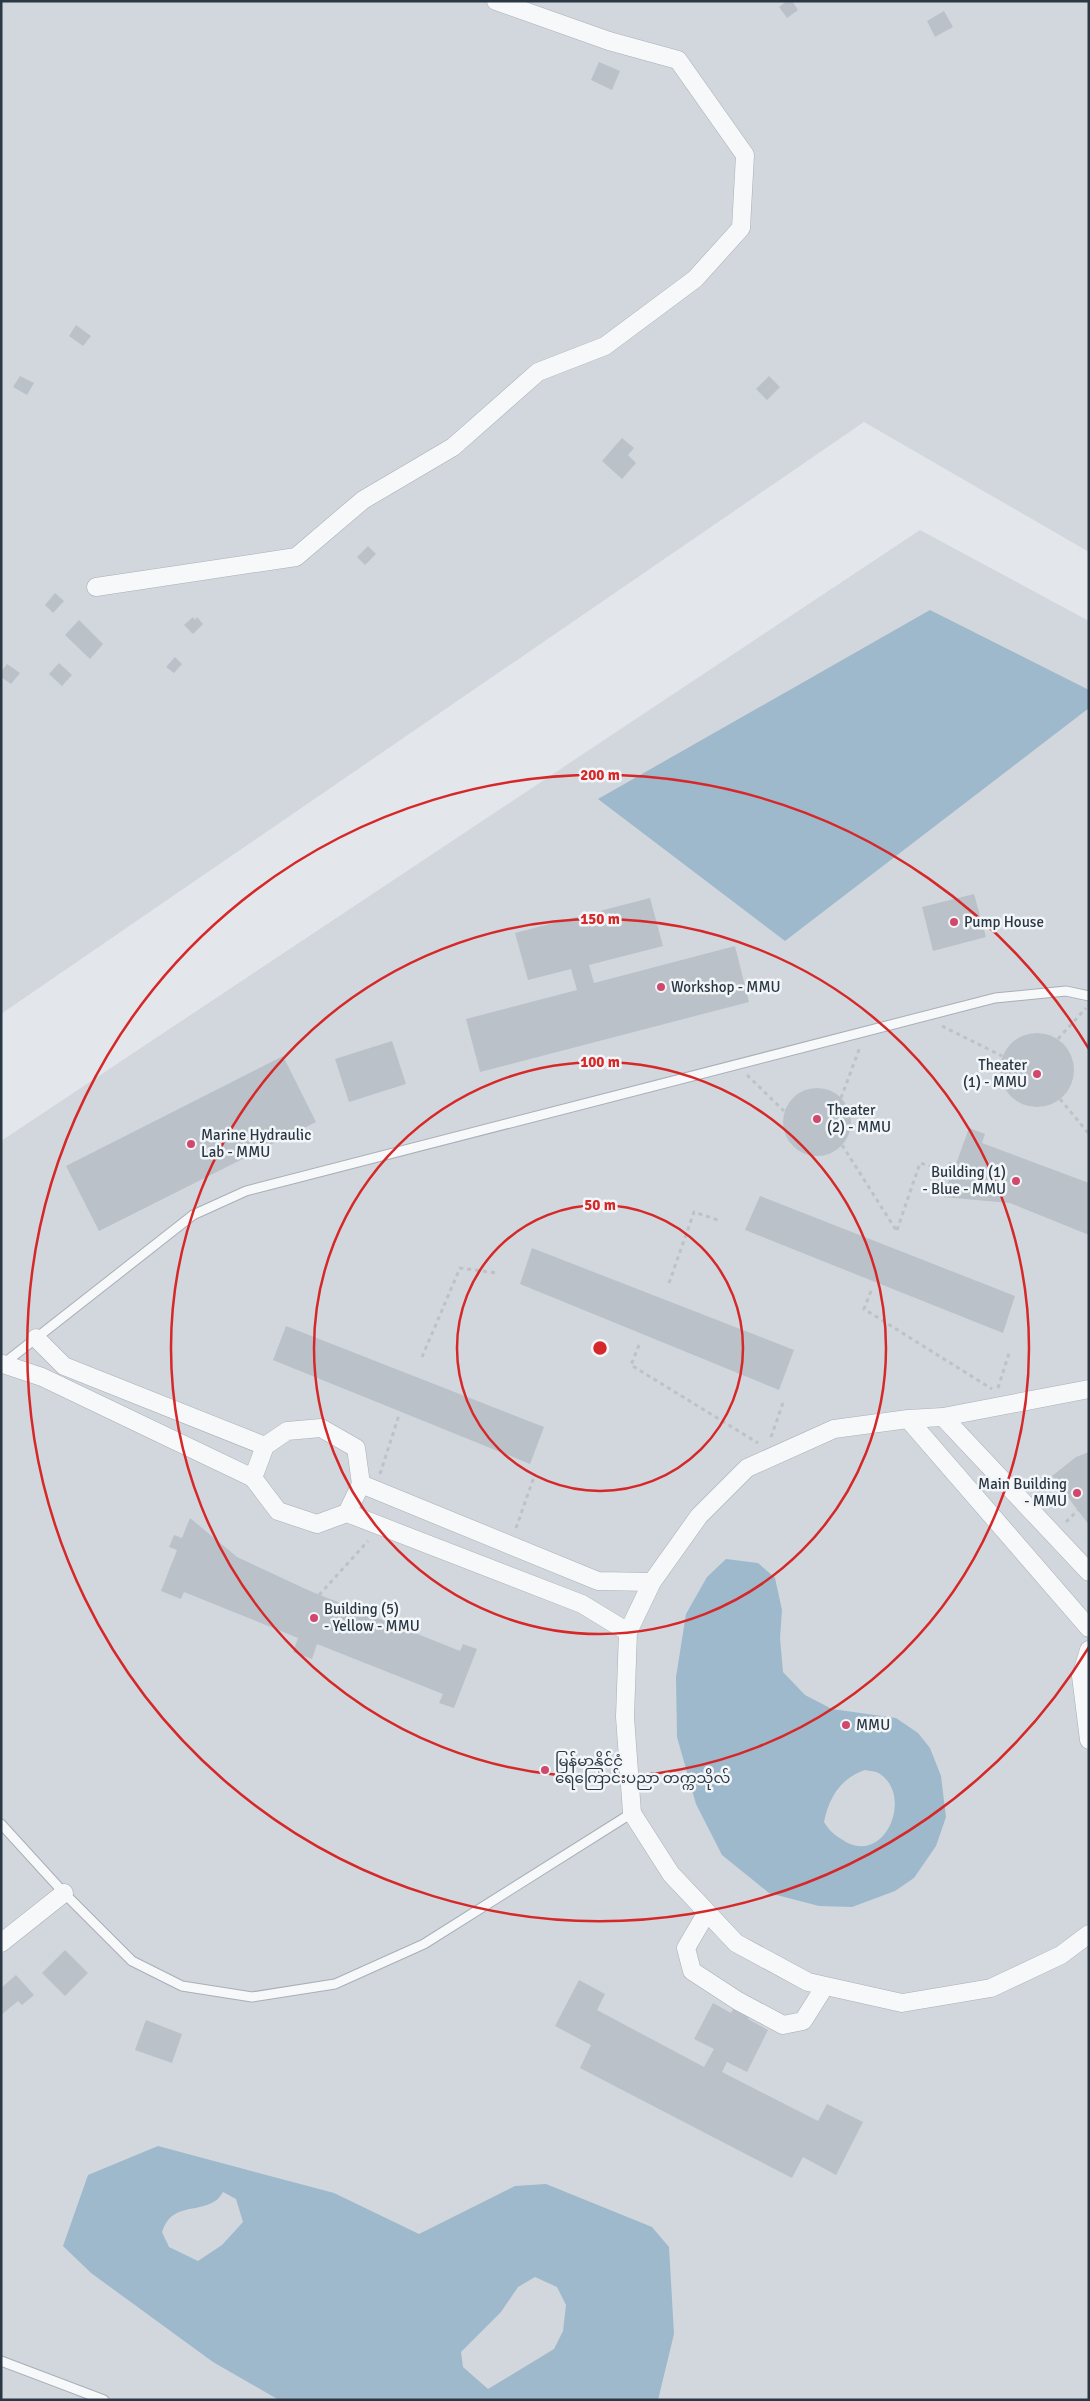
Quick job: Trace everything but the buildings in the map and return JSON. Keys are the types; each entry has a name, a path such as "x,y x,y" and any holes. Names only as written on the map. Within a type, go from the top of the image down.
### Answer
{"street":[{"path":"96,587 296,557 363,500 453,447 538,372 605,346 695,279 741,228 745,154 678,60 609,41 496,1"},
{"path":"36,1338 64,1366 265,1446"},
{"path":"2,1365 42,1377 252,1478 278,1511 317,1524 347,1513 369,1486"},
{"path":"1089,1390 943,1417 908,1419 834,1430 765,1455 747,1468 700,1516 652,1582 628,1632 624,1717 632,1813 671,1874 736,1943 808,1982 902,2002 991,1988 1061,1955 1089,1934"},
{"path":"943,1417 1089,1572"},
{"path":"908,1419 1089,1628"},
{"path":"252,1478 265,1446 288,1432 321,1428 356,1448 369,1486 598,1580 652,1582"},
{"path":"347,1513 582,1604 628,1632"},
{"path":"1089,1650 1081,1676 1089,1740"},
{"path":"1,1943 64,1893"},
{"path":"707,1912 686,1948 692,1971 783,2025 803,2021 824,1986"}],"lane":[{"path":"2,1365 192,1215 246,1191 995,998 1066,990 1089,996"},
{"path":"1,1824 64,1893 132,1961 182,1986 252,1997 335,1984 424,1944 632,1813"},
{"path":"1,2361 104,2400"}],"path":[{"path":"1058,1039 1089,1005"},
{"path":"922,1017 1002,1056"},
{"path":"841,1098 866,1031"},
{"path":"736,1065 784,1111"},
{"path":"1060,1099 1089,1134"},
{"path":"842,1145 896,1230 920,1163 946,1170"},
{"path":"669,1283 694,1212 720,1221"},
{"path":"422,1357 460,1268 497,1273"},
{"path":"870,1291 864,1309 997,1392 1010,1350"},
{"path":"639,1345 631,1365 765,1455 784,1400"},
{"path":"369,1486 399,1415"},
{"path":"511,1544 535,1474"},
{"path":"319,1595 366,1544 374,1524"}],"shaded area":[{"path":"1,1 1089,1 1089,552 864,422 1,1014"},
{"name":"မြန်မာနိုင်ငံ ရေကြောင်းပညာ တက္ကသိုလ်","path":"920,530 1089,621 1089,2400 1,2400 1,1141"}],"water":[{"path":"930,610 1089,690 1089,708 785,941 598,799"},
{"path":"726,1559 758,1563 775,1578 782,1610 780,1638 783,1672 805,1695 832,1709 896,1718 918,1733 930,1748 941,1776 946,1817 936,1846 914,1878 895,1891 852,1907 819,1906 769,1893 722,1855 696,1804 677,1737 676,1677 686,1614 707,1577","holes":["865,1770 879,1773 890,1784 894,1797 894,1811 890,1825 883,1836 873,1844 860,1846 839,1838 824,1822 829,1804 837,1790 849,1778"]},
{"path":"158,2146 334,2193 419,2234 515,2186 546,2184 652,2227 669,2247 674,2334 658,2400 279,2400 213,2362 91,2273 63,2246 88,2175","holes":["223,2192 236,2199 243,2222 222,2245 198,2261 169,2247 162,2232 172,2216 178,2212 207,2205 217,2200","535,2277 557,2287 566,2305 563,2331 554,2349 488,2389 463,2367 461,2352 501,2312 518,2287"]}],"place":[{"name":"Pump House","path":"954,922"},
{"name":"Workshop - MMU","path":"661,987"},
{"name":"Theater (1) - MMU","path":"1037,1074"},
{"name":"Theater (2) - MMU","path":"817,1119"},
{"name":"Marine Hydraulic Lab - MMU","path":"191,1144"},
{"name":"Building (1) - Blue - MMU","path":"1016,1181"},
{"name":"Main Building - MMU","path":"1077,1493"},
{"name":"Building (5) - Yellow - MMU","path":"314,1618"},
{"name":"MMU","path":"846,1725"},
{"name":"မြန်မာနိုင်ငံ ရေကြောင်းပညာ တက္ကသိုလ်","path":"545,1770"}]}
